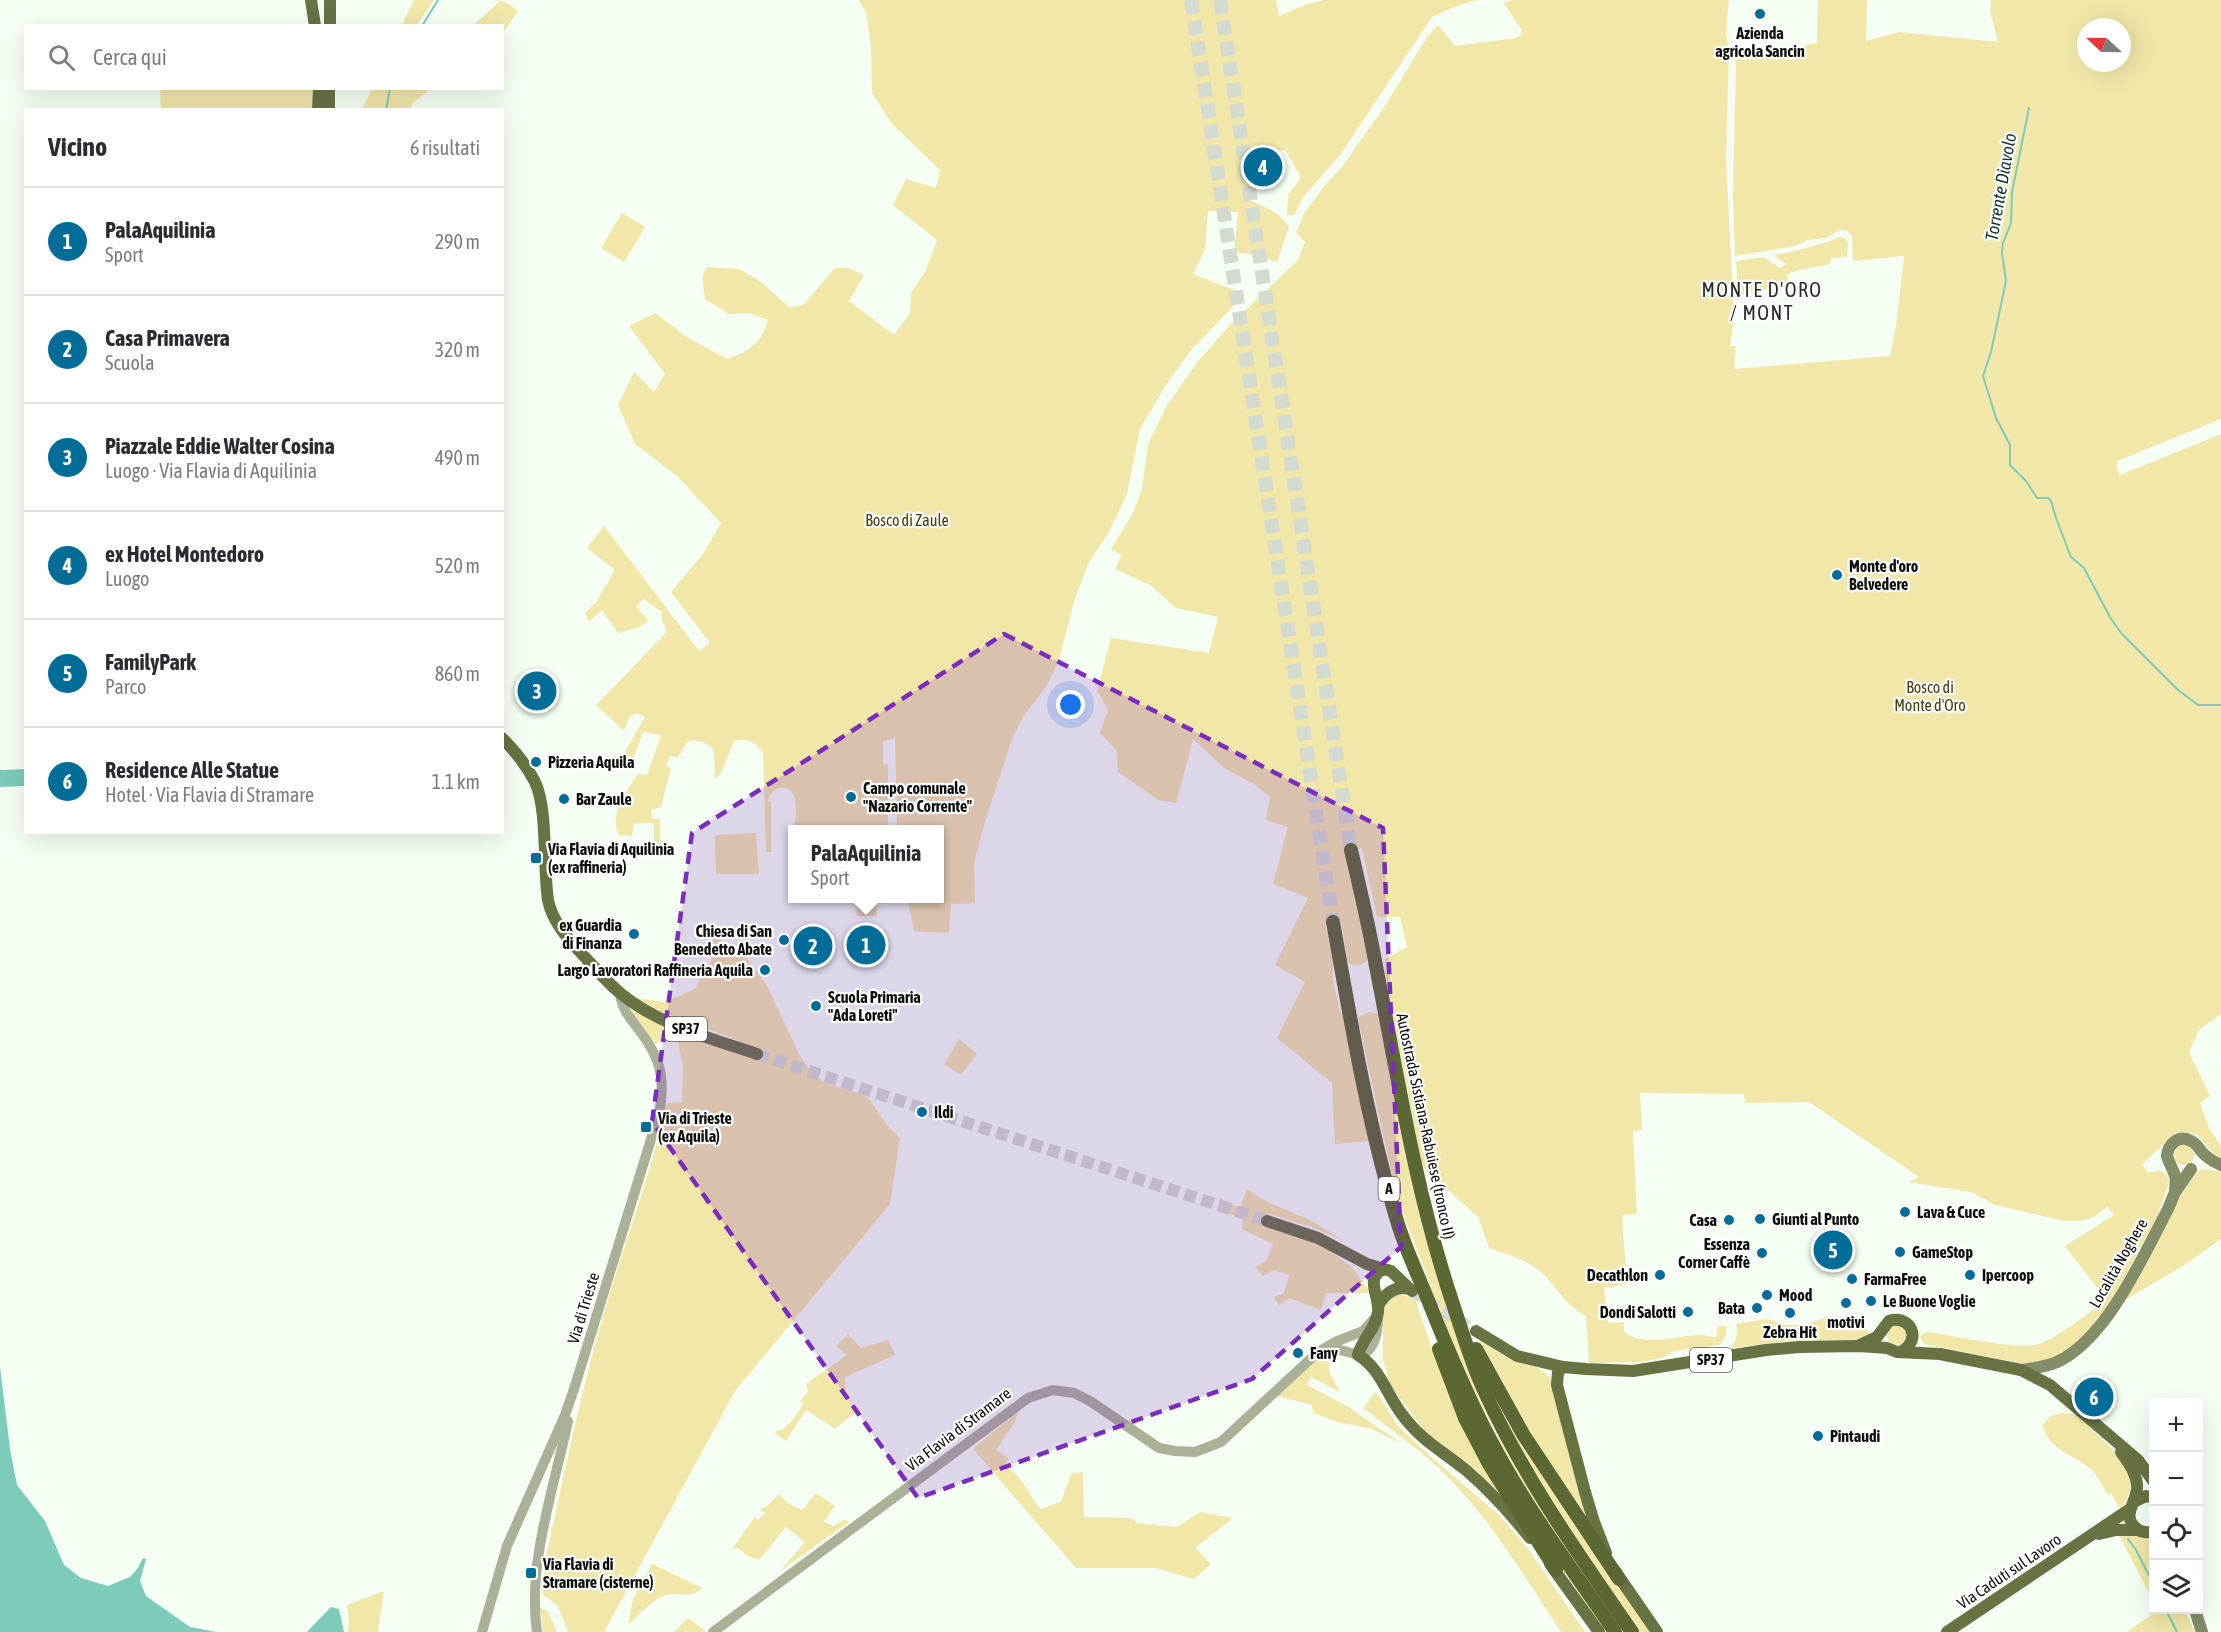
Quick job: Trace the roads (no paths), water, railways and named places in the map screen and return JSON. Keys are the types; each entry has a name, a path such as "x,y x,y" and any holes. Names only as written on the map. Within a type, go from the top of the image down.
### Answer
{"highway":[{"name":"Autostrada Sistiana-Rabuiese (tronco II)","path":"1351,850 1376,963 1418,1185 1436,1255 1463,1338 1482,1386 1505,1434 1564,1533 1632,1632"},
{"name":"A","path":"1332,922 1377,1148 1408,1250 1451,1357 1492,1443 1526,1501 1615,1632"},
{"path":"1408,1250 1443,1363 1466,1418 1489,1464 1556,1570"},
{"path":"1451,1299 1496,1389 1523,1434 1619,1579"}],"main road":[{"path":"311,0 315,24"},
{"path":"330,24 332,3"},
{"path":"318,108 319,90"},
{"path":"329,90 329,108"},
{"name":"SP37","path":"504,740 536,784 549,901 552,913 575,947 620,993 668,1022 757,1054"},
{"path":"2175,1192 2174,1168 2167,1156 2172,1143 2177,1140 2187,1139 2196,1144 2220,1165"},
{"path":"2193,1168 2199,1158 2199,1149"},
{"path":"2174,1168 2182,1171 2220,1165"},
{"name":"Località Noghere","path":"2021,1370 2059,1361 2084,1342 2106,1319 2118,1302 2175,1192 2193,1168"},
{"path":"1267,1221 1318,1238 1350,1256 1382,1270 1391,1271 1393,1287 1378,1310 1374,1326 1360,1347 1358,1355 1377,1371 1393,1403 1426,1442 1466,1470 1510,1514 1556,1570 1599,1632"},
{"path":"1350,1256 1380,1293 1393,1287 1411,1290"},
{"path":"1378,1310 1374,1285 1375,1274 1382,1270"},
{"name":"SP37","path":"1859,1346 1881,1334 1886,1323 1900,1319 1909,1324 1912,1329 1912,1340 1919,1347 1932,1353"},
{"name":"SP37","path":"1476,1331 1517,1356 1563,1367 1633,1371 1766,1350 1859,1346 1887,1348 1897,1352 1932,1353 2021,1370 2050,1385 2138,1460 2149,1475"},
{"path":"1881,1334 1883,1344 1887,1348"},
{"path":"1902,1351 1912,1340"},
{"path":"2050,1385 2059,1361"},
{"path":"1563,1367 1558,1372 1557,1385 1585,1492 1602,1544 1619,1579 1657,1632"},
{"name":"SP37","path":"2105,1432 2132,1469 2137,1484 2130,1521 2147,1533"},
{"path":"2133,1505 2149,1497"},
{"name":"Via Caduti sul Lavoro","path":"1947,1632 2090,1537 2133,1505"},
{"name":"Via Caduti sul Lavoro","path":"2090,1537 2116,1530 2147,1533"},
{"path":"2196,1614 2202,1630"}],"street":[{"name":"Via di Trieste","path":"482,1632 507,1546 565,1415 574,1389 660,1110 663,1091 662,1073 657,1057 626,1012 620,993"},
{"name":"Via Flavia di Stramare","path":"713,1632 1028,1398 1053,1390 1074,1393 1090,1401 1160,1448 1195,1452 1221,1442 1323,1350 1335,1342 1363,1331 1378,1310"},
{"path":"1323,1350 1339,1349 1358,1355"},
{"path":"537,1632 535,1602 538,1559 574,1389"}],"water":[{"path":"24,769 24,786 0,787 0,770"},
{"path":"0,1367 17,1485 45,1521 64,1565 81,1578 108,1586 130,1577 143,1558 146,1559 140,1581 146,1596 190,1627 216,1632 0,1632"},
{"path":"331,1607 339,1609 344,1632 307,1632"}],"waterway":[{"path":"423,24 438,0"},
{"path":"386,108 390,90"},
{"name":"Torrente Diavolo","path":"2029,108 2012,192 2011,223 2003,243 2006,281 1991,352 1983,376 1996,418 2010,445 2010,465 2026,481 2037,498 2048,498 2051,501 2071,557 2084,568 2111,619 2122,634 2177,689 2198,705 2221,705"},
{"path":"2128,1539 2149,1575"},
{"path":"2168,1614 2177,1632"}],"tunnel":[{"path":"1191,0 1333,922"},
{"path":"1220,0 1351,850"},
{"path":"757,1054 1267,1221"},
{"path":"1412,1291 1476,1331"}],"place":[{"name":"Azienda agricola Sancin","path":"1760,14"},
{"name":"ex Hotel Montedoro","path":"1263,167"},
{"name":"Monte d'oro Belvedere","path":"1837,575"},
{"name":"Piazzale Eddie Walter Cosina","path":"537,691"},
{"name":"Pizzeria Aquila","path":"536,762"},
{"name":"Campo comunale \"Nazario Corrente\"","path":"851,797"},
{"name":"Bar Zaule","path":"564,799"},
{"name":"Via Flavia di Aquilinia (ex raffineria)","path":"536,858"},
{"name":"ex Guardia di Finanza","path":"634,934"},
{"name":"Chiesa di San Benedetto Abate","path":"784,940"},
{"name":"PalaAquilinia","path":"866,945"},
{"name":"Casa Primavera","path":"813,946"},
{"name":"Largo Lavoratori Raffineria Aquila","path":"765,970"},
{"name":"Scuola Primaria \"Ada Loreti\"","path":"816,1006"},
{"name":"Ildi","path":"922,1112"},
{"name":"Via di Trieste (ex Aquila)","path":"646,1127"},
{"name":"Lava & Cuce","path":"1905,1212"},
{"name":"Giunti al Punto","path":"1760,1219"},
{"name":"Casa","path":"1729,1220"},
{"name":"FamilyPark","path":"1833,1250"},
{"name":"GameStop","path":"1900,1252"},
{"name":"Essenza Corner Caffè","path":"1762,1253"},
{"name":"Decathlon","path":"1660,1275"},
{"name":"Ipercoop","path":"1970,1275"},
{"name":"FarmaFree","path":"1852,1279"},
{"name":"Mood","path":"1767,1295"},
{"name":"Le Buone Voglie","path":"1871,1301"},
{"name":"motivi","path":"1846,1303"},
{"name":"Bata","path":"1757,1308"},
{"name":"Dondi Salotti","path":"1688,1312"},
{"name":"Zebra Hit","path":"1790,1313"},
{"name":"Fany","path":"1298,1353"},
{"name":"Residence Alle Statue","path":"2094,1397"},
{"name":"Pintaudi","path":"1818,1436"},
{"name":"Via Flavia di Stramare (cisterne)","path":"531,1573"}],"district":[{"name":"MONTE D'ORO / MONT","path":"1762,302"}],"park label":[{"name":"Bosco di Zaule","path":"907,520"},
{"name":"Bosco di Monte d'Oro","path":"1930,696"}]}
